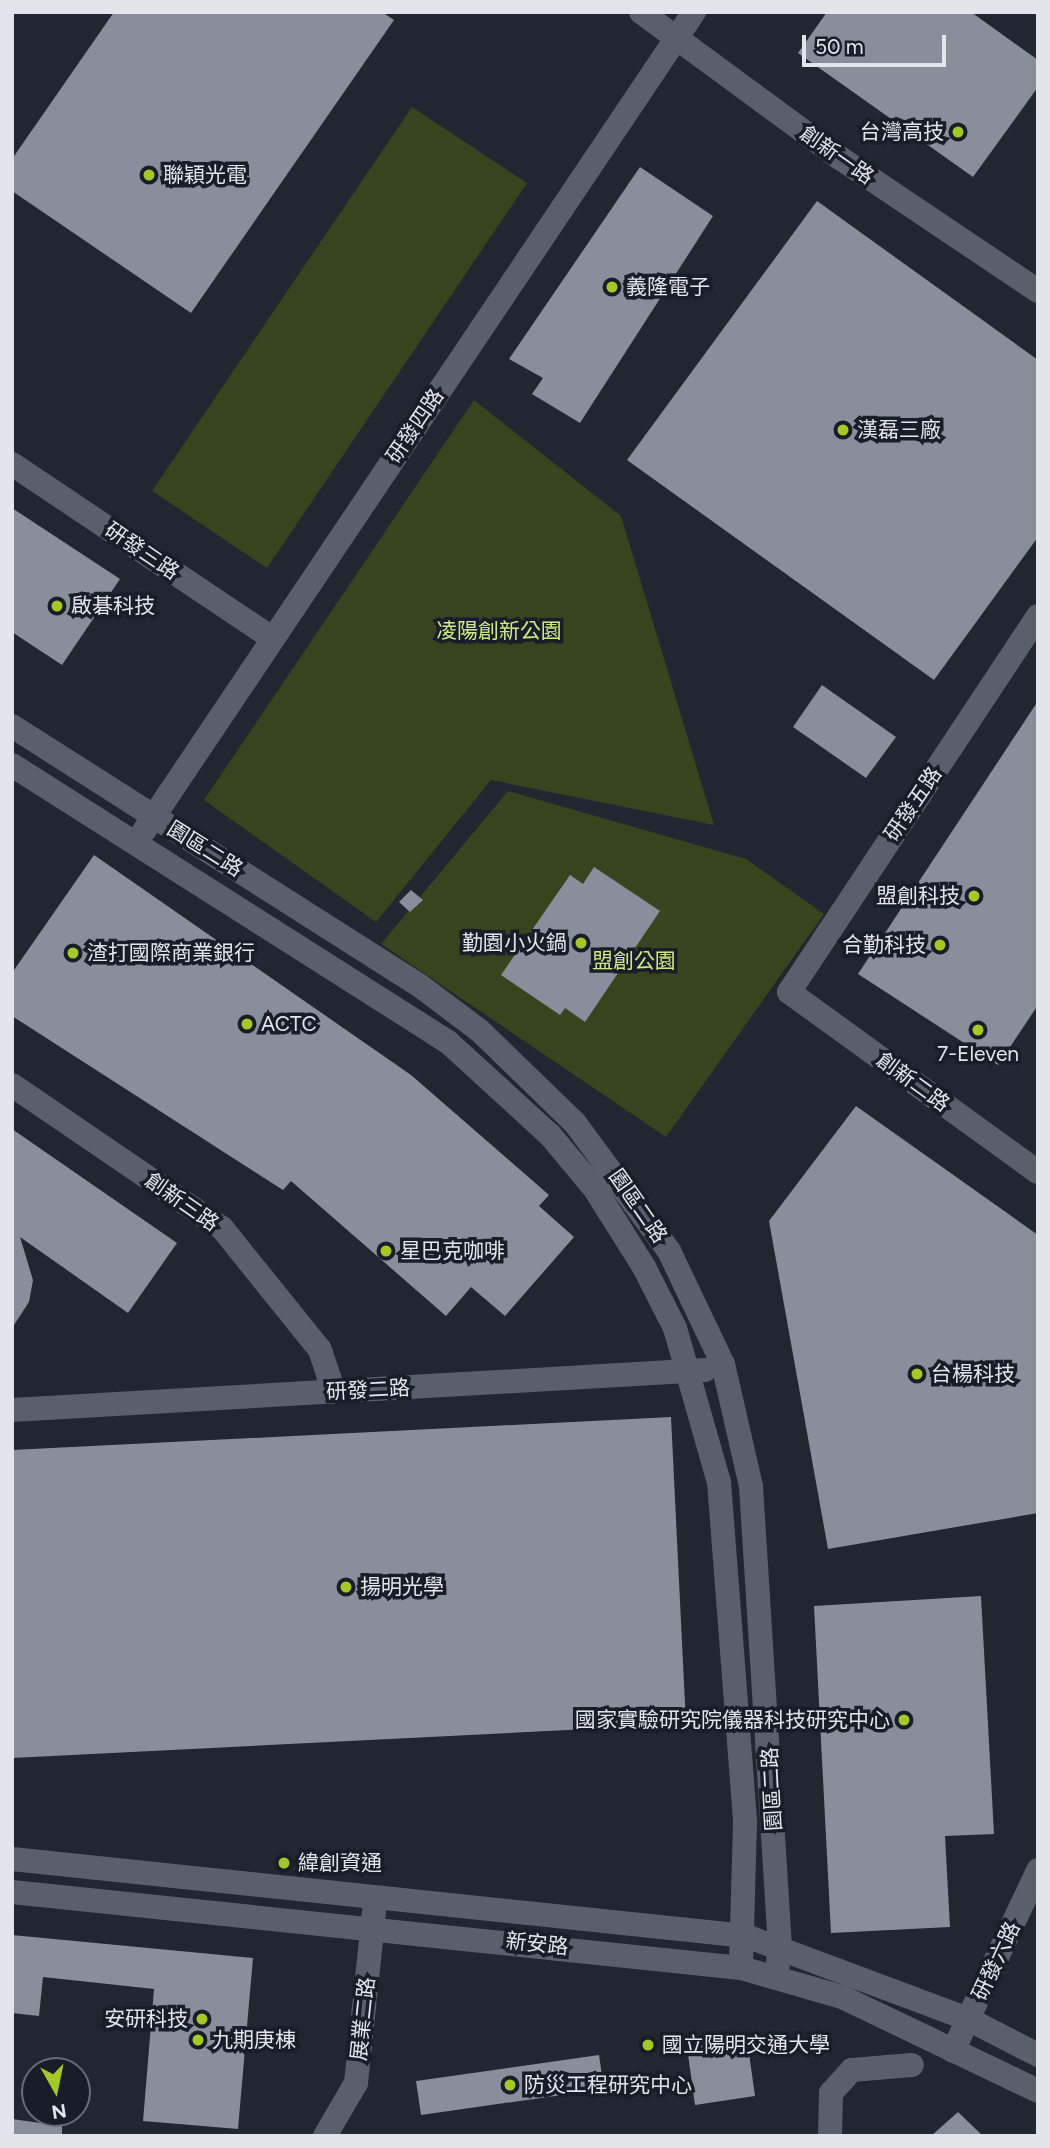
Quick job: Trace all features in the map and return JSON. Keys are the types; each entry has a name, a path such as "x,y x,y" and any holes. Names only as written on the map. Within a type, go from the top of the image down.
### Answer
{"street":[{"name":"創新一路","path":"641,12 840,158 1038,291"},
{"name":"研發四路","path":"138,842 272,638 694,12"},
{"name":"研發三路","path":"12,464 272,638"},
{"name":"研發五路","path":"789,992 1038,616"},
{"name":"園區二路","path":"12,726 419,985 530,1072 641,1208 669,1251 723,1364 758,1540 780,1944 777,1975"},
{"name":"園區二路","path":"12,765 138,842 448,1042 509,1094 596,1189 644,1267 691,1376 719,1482 729,1565 746,1936 741,1968"},
{"name":"創新二路","path":"789,992 1038,1172"},
{"name":"創新三路","path":"12,1085 222,1228 320,1350 334,1392"},
{"name":"研發二路","path":"12,1410 691,1376 723,1364"},
{"name":"新安路","path":"12,1859 375,1894 746,1936 780,1944 968,2019 1038,2054"},
{"name":"研發六路","path":"953,2051 1038,1870"},
{"name":"新安路","path":"12,1892 372,1927 741,1968 777,1975 842,1997 1038,2091"},
{"name":"展業二路","path":"325,2136 356,2083 375,1894"},
{"path":"830,2135 831,2093 852,2070 912,2065"}],"green space":[{"path":"412,107 527,183 267,568 152,491"},
{"name":"凌陽創新公園","path":"474,400 621,516 714,825 491,780 376,922 204,800"},
{"name":"盟創公園","path":"508,791 746,859 824,914 666,1137 381,944"}],"building":[{"name":"聯穎光電","path":"114,12 382,12 394,20 191,313 12,191 12,159"},
{"name":"台灣高技","path":"827,12 971,12 1038,60 1038,87 973,177 798,53"},
{"name":"義隆電子","path":"640,167 713,216 580,423 532,394 543,378 509,359"},
{"name":"漢磊三廠","path":"817,201 1038,360 1038,537 934,680 627,460"},
{"name":"啟碁科技","path":"12,508 120,579 62,665 12,632"},
{"path":"822,685 896,737 866,778 793,727"},
{"name":"盟創科技","path":"1038,701 1038,1005 998,1065 858,974"},
{"path":"94,855 411,1075 549,1195 539,1206 574,1237 505,1316 471,1287 446,1316 291,1181 283,1190 12,1016 12,973"},
{"name":"勤園小火鍋","path":"594,867 660,911 585,1022 565,1008 560,1015 501,975 570,875 583,884"},
{"path":"411,890 423,900 410,912 399,902"},
{"name":"台楊科技","path":"856,1106 1038,1235 1038,1513 828,1549 769,1221"},
{"path":"12,1129 177,1243 128,1313 20,1237 33,1280 29,1302 12,1328"},
{"name":"揚明光學","path":"671,1417 686,1724 12,1758 12,1450"},
{"name":"國家實驗研究院儀器科技研究中心","path":"981,1596 994,1834 945,1836 950,1927 831,1933 814,1606"},
{"name":"九期庚棟","path":"12,1935 253,1958 238,2129 143,2121 154,1989 43,1977 39,2016 12,2013"},
{"path":"746,2032 755,2096 695,2105 686,2040"},
{"name":"防災工程研究中心","path":"599,2055 604,2089 421,2115 416,2081"},
{"path":"958,2112 983,2136 931,2136"},
{"path":"12,2119 21,2120 21,2127 62,2127 62,2136 12,2136"}],"place":[{"name":"台灣高技","path":"958,132"},
{"name":"聯穎光電","path":"149,175"},
{"name":"義隆電子","path":"612,287"},
{"name":"漢磊三廠","path":"843,430"},
{"name":"啟碁科技","path":"57,606"},
{"name":"盟創科技","path":"974,896"},
{"name":"勤園小火鍋","path":"581,943"},
{"name":"合勤科技","path":"940,945"},
{"name":"渣打國際商業銀行","path":"73,953"},
{"name":"ACTC","path":"247,1024"},
{"name":"7-Eleven","path":"978,1030"},
{"name":"星巴克咖啡","path":"386,1251"},
{"name":"台楊科技","path":"917,1374"},
{"name":"揚明光學","path":"346,1587"},
{"name":"國家實驗研究院儀器科技研究中心","path":"904,1720"},
{"name":"緯創資通","path":"284,1863"},
{"name":"安研科技","path":"202,2019"},
{"name":"九期庚棟","path":"198,2040"},
{"name":"國立陽明交通大學","path":"648,2045"},
{"name":"防災工程研究中心","path":"510,2085"}]}
